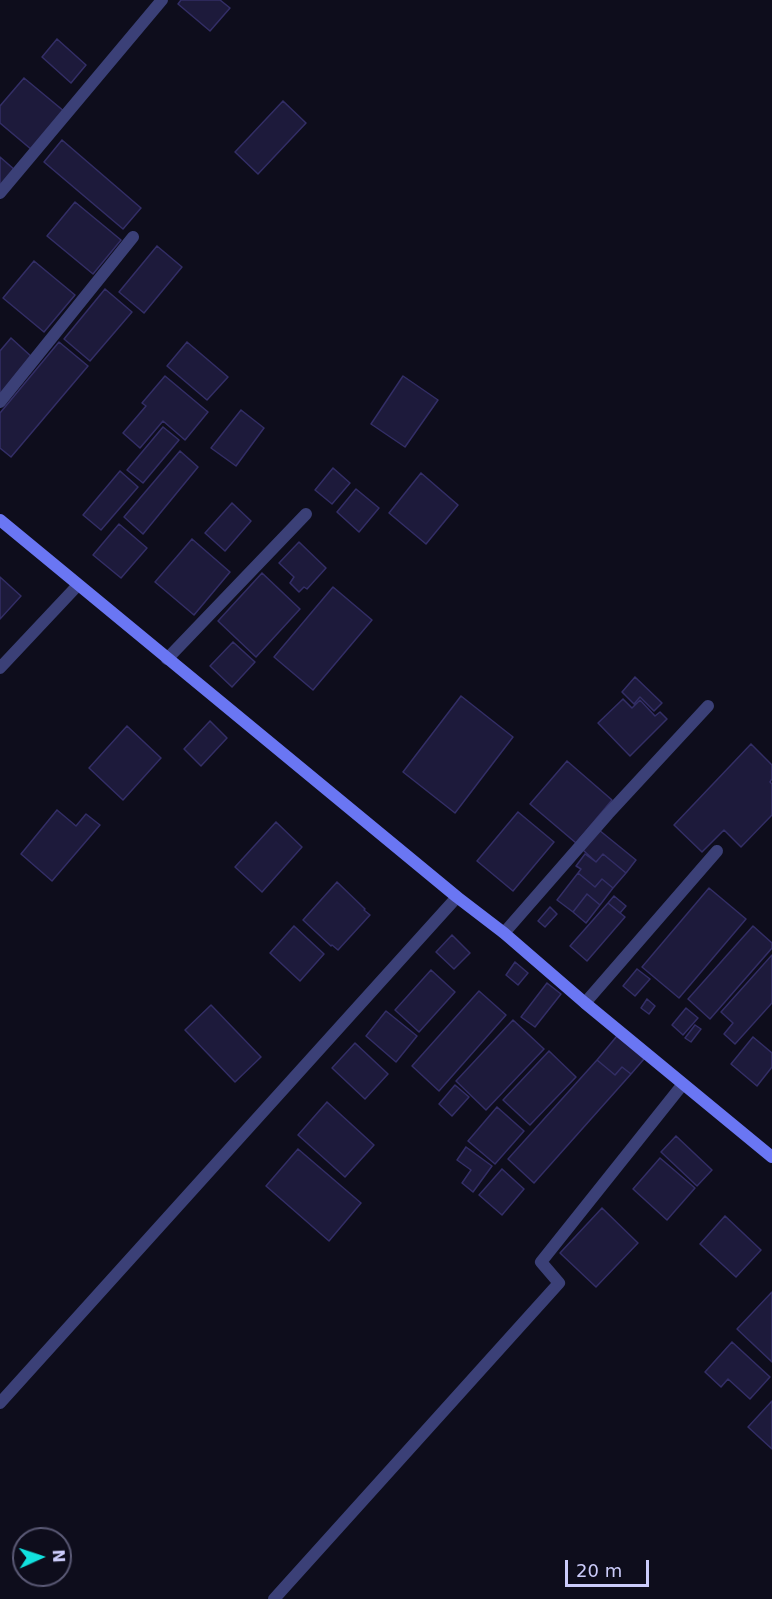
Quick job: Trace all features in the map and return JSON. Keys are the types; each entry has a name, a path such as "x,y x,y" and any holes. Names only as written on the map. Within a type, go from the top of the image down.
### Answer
{"street":[{"path":"0,193 162,0"},
{"path":"0,402 133,237"},
{"path":"167,659 306,514"},
{"path":"0,520 457,897 504,933 772,1157"},
{"path":"0,668 78,585"},
{"path":"504,933 608,814 708,706"},
{"path":"585,1003 717,851"},
{"path":"0,1404 457,897"},
{"path":"274,1599 559,1283 541,1262 682,1084"}],"building":[{"path":"181,0 220,0 230,8 210,31 178,4"},
{"path":"57,39 86,65 71,83 42,57"},
{"path":"24,78 65,112 32,150 0,123 0,106"},
{"path":"283,101 306,123 258,174 235,152"},
{"path":"62,140 141,208 123,229 44,162"},
{"path":"0,157 15,170 0,188"},
{"path":"75,202 121,240 93,274 47,236"},
{"path":"157,246 182,267 144,313 119,292"},
{"path":"34,261 75,295 44,332 3,298"},
{"path":"105,289 132,312 90,361 64,339"},
{"path":"11,338 33,358 0,395 0,351"},
{"path":"59,342 88,366 11,457 0,448 0,413"},
{"path":"187,342 228,377 207,400 167,366"},
{"path":"165,376 208,412 185,440 163,421 140,448 123,433 146,406 142,403"},
{"path":"403,376 438,400 405,447 371,424"},
{"path":"241,410 264,428 236,466 211,448"},
{"path":"163,427 179,440 143,483 127,470"},
{"path":"180,451 198,467 143,534 124,517"},
{"path":"333,468 350,483 332,504 315,490"},
{"path":"120,471 138,487 101,530 83,515"},
{"path":"421,473 458,505 426,544 389,513"},
{"path":"356,489 379,508 359,532 337,512"},
{"path":"232,503 251,521 225,551 205,533"},
{"path":"119,524 147,548 121,578 93,555"},
{"path":"192,539 230,572 194,615 155,582"},
{"path":"299,542 326,568 307,589 304,587 299,592 290,583 294,577 279,563"},
{"path":"262,573 300,609 256,657 218,621"},
{"path":"0,577 21,596 0,619"},
{"path":"333,587 372,620 313,690 274,657"},
{"path":"233,642 255,662 232,687 210,666"},
{"path":"635,677 662,703 654,711 640,697 634,704 622,692"},
{"path":"461,696 513,737 455,813 403,772"},
{"path":"623,699 632,708 640,700 655,716 660,712 667,719 630,756 598,723"},
{"path":"210,721 227,738 201,766 184,749"},
{"path":"127,726 161,758 123,800 89,768"},
{"path":"751,744 772,765 770,782 772,784 772,815 741,847 724,830 702,852 674,825"},
{"path":"567,761 612,800 576,843 530,804"},
{"path":"57,810 76,826 86,814 100,825 52,881 21,854"},
{"path":"518,812 554,842 513,891 477,861"},
{"path":"276,822 302,847 262,892 235,867"},
{"path":"599,830 636,860 626,873 603,854 596,862 583,850"},
{"path":"585,854 596,862 603,854 626,873 613,888 602,879 595,887 578,873 581,869 576,866"},
{"path":"578,873 595,887 602,879 613,888 600,905 587,894 573,912 557,900"},
{"path":"337,882 370,915 338,950 303,920"},
{"path":"709,888 746,919 679,998 642,967"},
{"path":"587,894 600,905 586,923 573,912"},
{"path":"614,896 626,906 620,913 608,903"},
{"path":"608,903 625,917 587,961 570,946"},
{"path":"550,907 557,914 545,927 538,921"},
{"path":"294,926 324,954 300,981 270,953"},
{"path":"753,926 772,943 772,948 710,1019 688,999"},
{"path":"452,935 470,953 454,969 436,952"},
{"path":"772,955 772,1003 735,1044 724,1034 733,1023 721,1012"},
{"path":"515,962 528,973 518,985 506,975"},
{"path":"637,969 650,979 635,996 623,986"},
{"path":"431,970 455,992 419,1032 395,1010"},
{"path":"547,983 561,994 535,1027 521,1017"},
{"path":"479,991 506,1015 439,1091 412,1066"},
{"path":"647,999 655,1006 649,1014 641,1008"},
{"path":"211,1005 261,1057 235,1082 185,1030"},
{"path":"686,1008 698,1018 683,1035 672,1025"},
{"path":"386,1011 417,1036 396,1062 366,1036"},
{"path":"513,1020 544,1049 486,1110 456,1081"},
{"path":"695,1025 701,1029 691,1042 685,1038"},
{"path":"617,1036 644,1059 631,1074 622,1067 615,1075 597,1060"},
{"path":"753,1037 772,1053 772,1067 757,1086 731,1064"},
{"path":"355,1043 388,1074 365,1099 332,1068"},
{"path":"549,1051 576,1077 530,1125 503,1100"},
{"path":"597,1060 615,1075 622,1067 631,1074 534,1183 508,1159"},
{"path":"455,1085 469,1097 452,1116 439,1104"},
{"path":"327,1102 374,1145 345,1177 298,1135"},
{"path":"497,1107 524,1131 495,1164 468,1141"},
{"path":"676,1136 712,1170 697,1186 661,1152"},
{"path":"466,1147 492,1166 473,1192 462,1183 471,1170 457,1160"},
{"path":"298,1149 361,1203 329,1241 266,1186"},
{"path":"660,1158 695,1188 667,1220 633,1189"},
{"path":"502,1169 524,1189 502,1215 479,1195"},
{"path":"602,1208 638,1243 596,1287 560,1253"},
{"path":"725,1216 761,1250 736,1277 700,1244"},
{"path":"772,1292 772,1362 737,1329"},
{"path":"732,1342 770,1377 750,1399 728,1379 721,1387 705,1372"},
{"path":"772,1401 772,1449 748,1427"}]}
